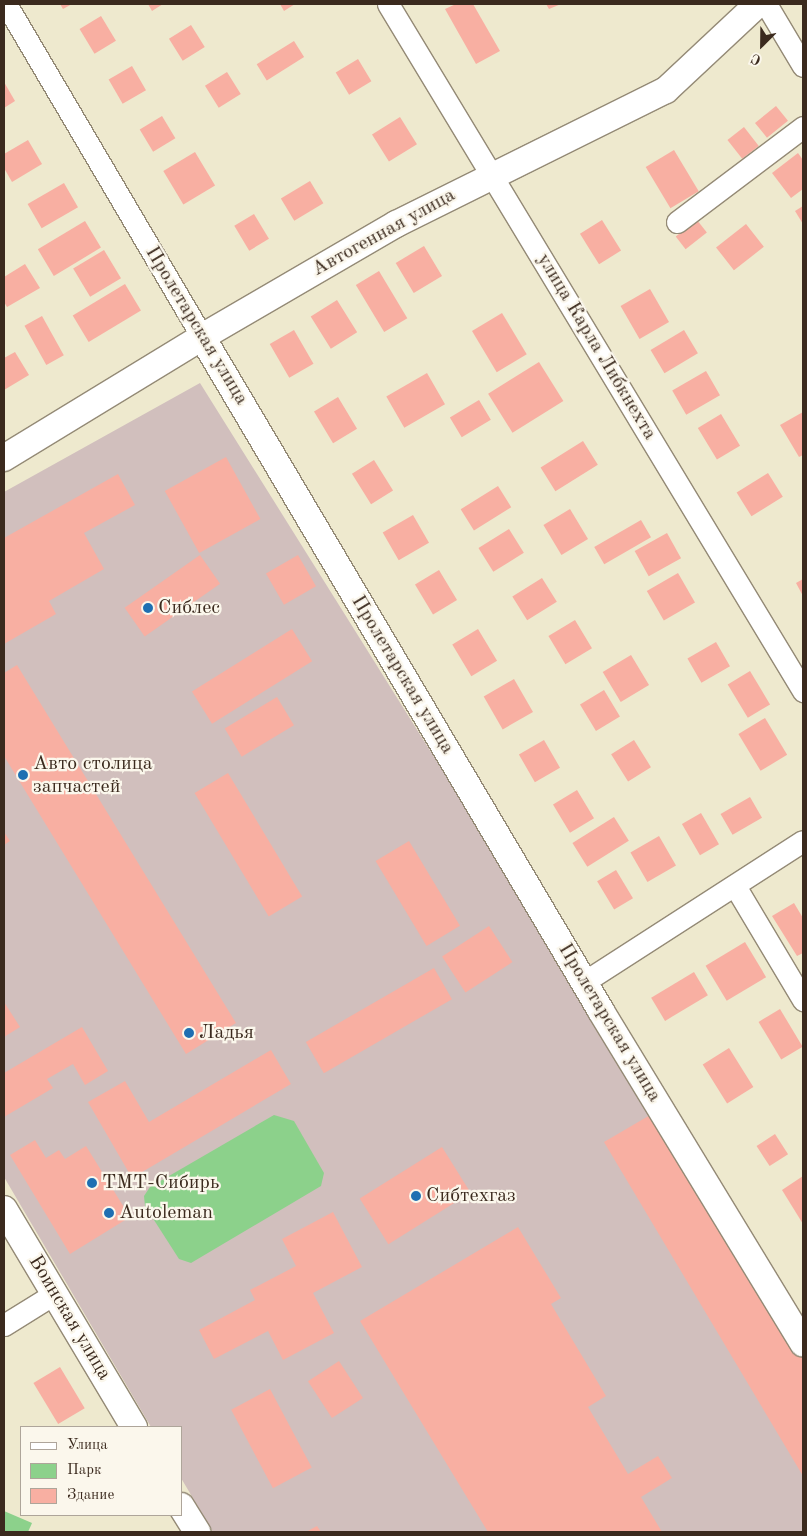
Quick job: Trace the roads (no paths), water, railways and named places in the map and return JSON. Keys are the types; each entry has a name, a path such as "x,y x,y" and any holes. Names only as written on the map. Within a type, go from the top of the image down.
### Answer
{"street":[{"name":"Пролетарская улица","path":"6,4 584,982 803,1343"},
{"name":"улица Карла Либкнехта","path":"388,4 803,691"},
{"name":"Автогенная улица","path":"4,458 202,337 396,224 666,90 758,4"},
{"path":"766,4 803,66"},
{"path":"677,222 803,127"},
{"path":"584,982 803,841"},
{"path":"735,886 803,1000"},
{"name":"Воинская улица","path":"4,1209 133,1426"},
{"path":"4,1326 54,1294"},
{"path":"182,1508 197,1532"}],"place":[{"name":"Сиблес","path":"148,608"},
{"name":"Авто столица запчастей","path":"23,775"},
{"name":"Ладья","path":"189,1033"},
{"name":"ТМТ-Сибирь","path":"92,1183"},
{"name":"Сибтехгаз","path":"416,1196"},
{"name":"Autoleman","path":"109,1213"}]}
